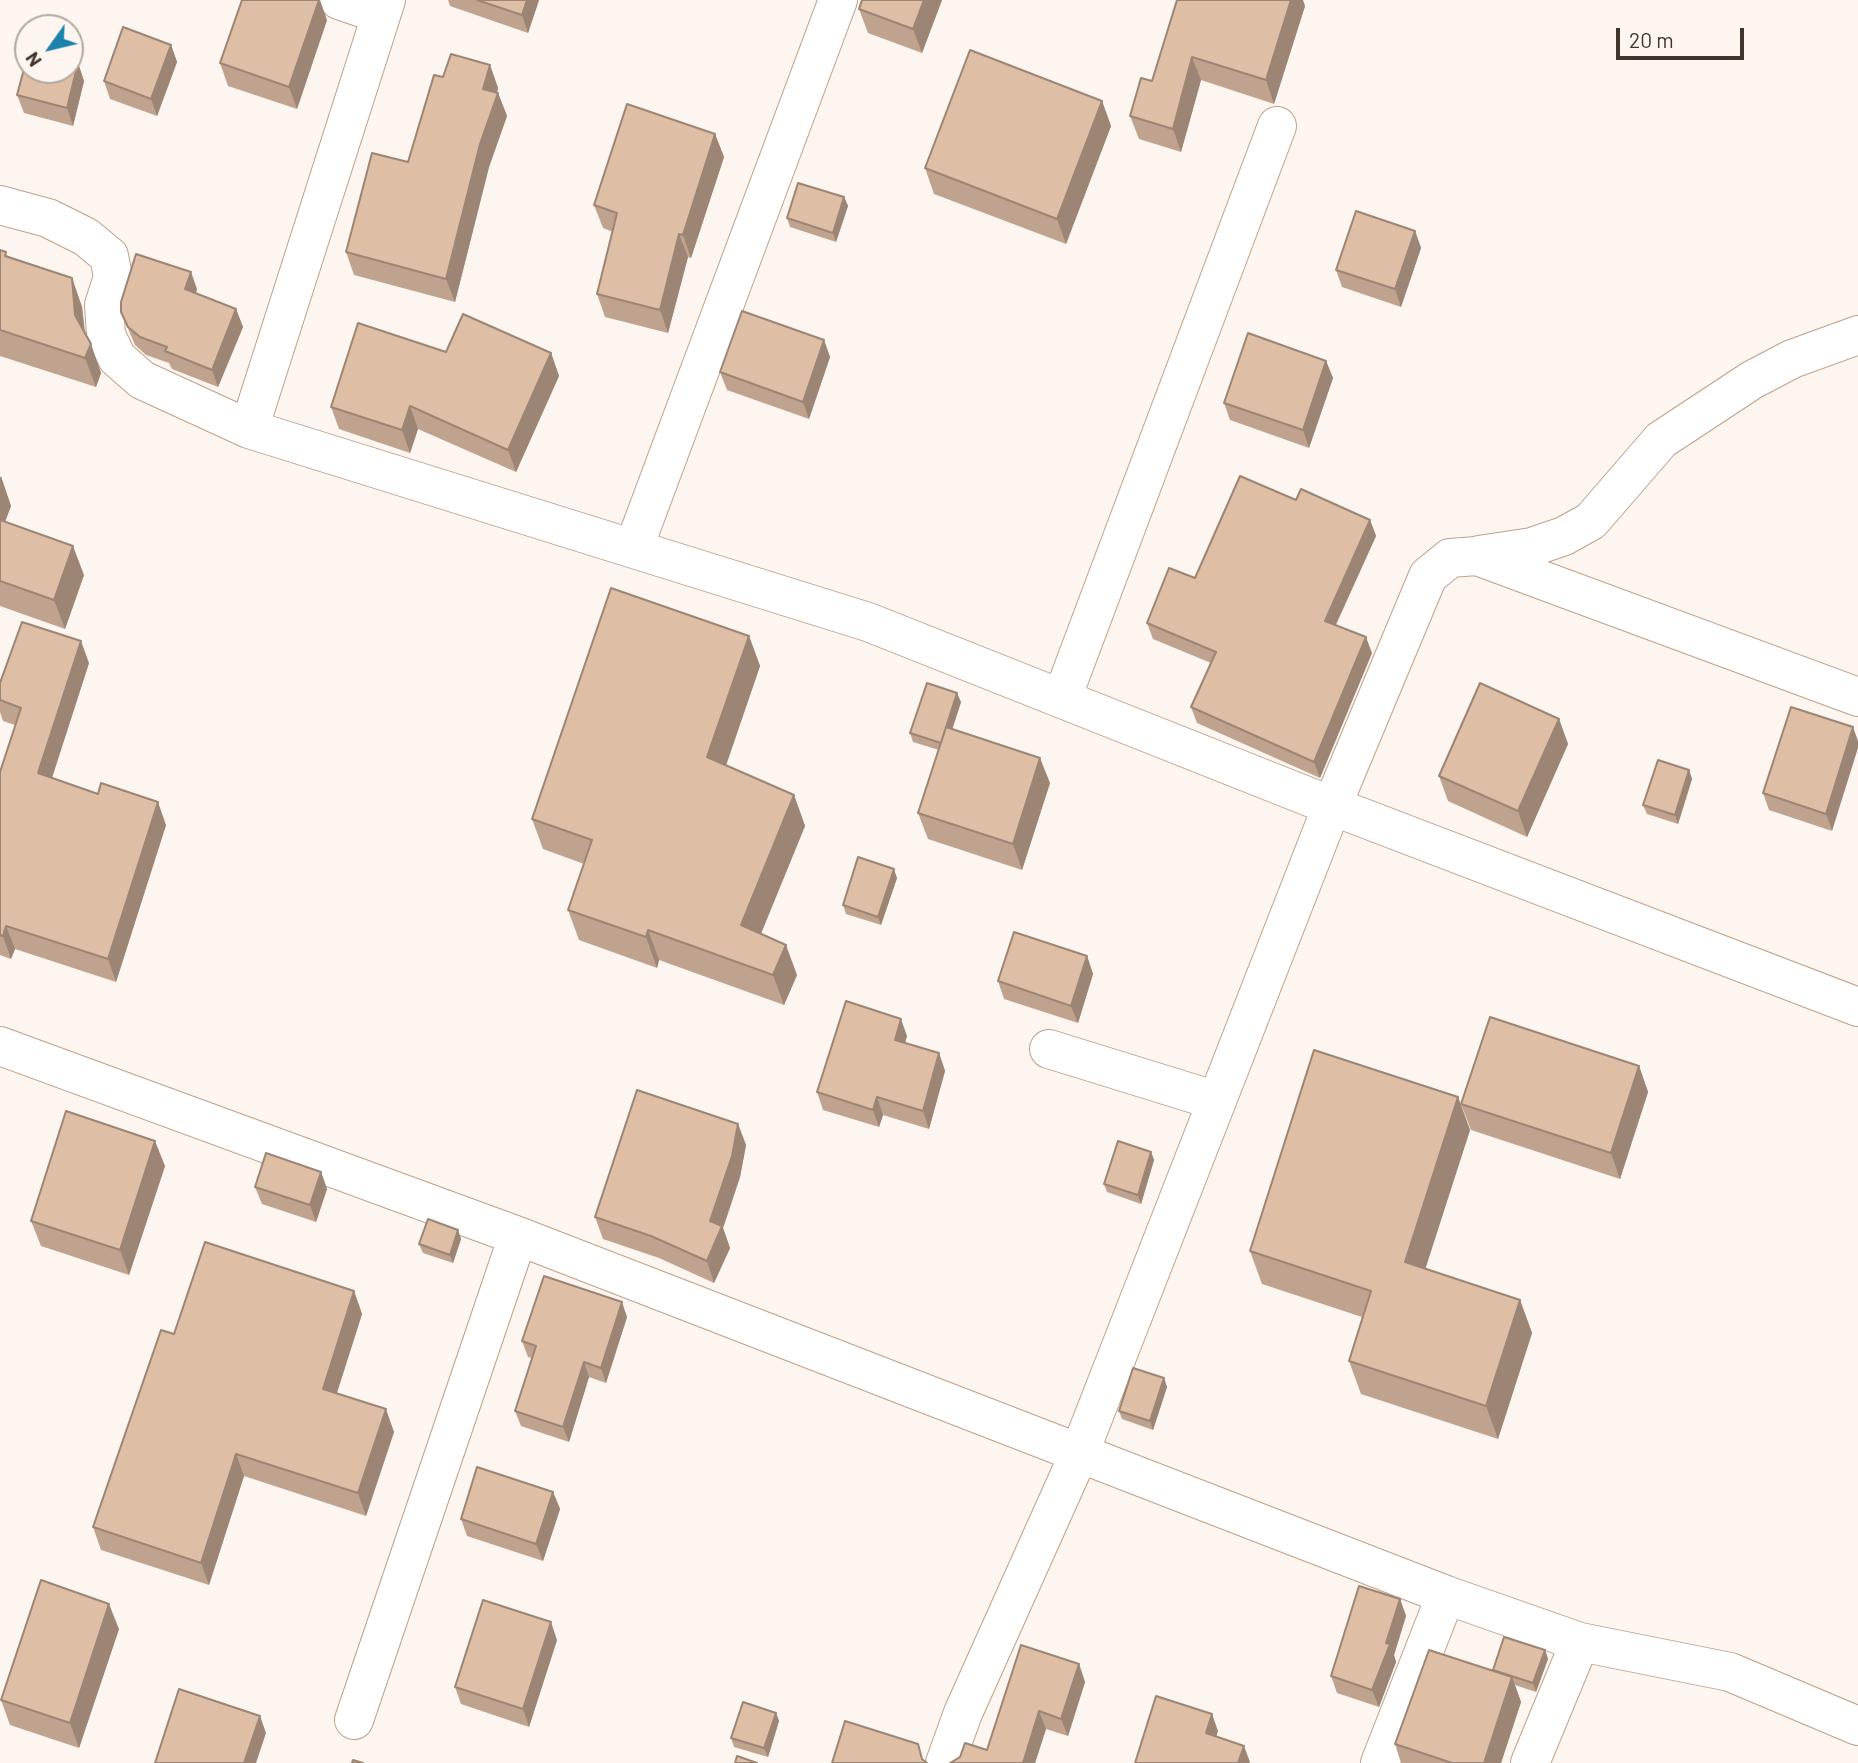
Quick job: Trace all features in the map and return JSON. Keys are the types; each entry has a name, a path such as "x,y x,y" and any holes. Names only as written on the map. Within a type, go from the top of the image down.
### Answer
{"street":[{"path":"249,429 383,7 339,0"},
{"path":"634,547 838,0"},
{"path":"1062,698 1277,125"},
{"path":"0,205 48,218 86,237 109,256 113,277 104,304 106,335 117,358 142,380 249,429 868,622 1332,806 1858,1007"},
{"path":"945,1763 963,1713 1079,1454 1332,806 1428,576 1450,558 1532,547 1564,536 1591,521 1661,440 1752,380 1792,359 1858,335"},
{"path":"1477,556 1858,697"},
{"path":"0,1046 518,1236 1446,1595 1580,1642 1730,1672 1858,1726"},
{"path":"1049,1049 1217,1101"},
{"path":"355,1720 518,1236"},
{"path":"1380,1763 1446,1595"},
{"path":"1530,1763 1580,1642"}],"building":[{"path":"242,0 319,0 289,87 220,63"},
{"path":"477,0 527,0 522,15"},
{"path":"862,0 924,0 913,29 859,9"},
{"path":"1177,0 1291,0 1266,80 1192,57 1173,129 1130,116 1141,78 1152,81"},
{"path":"123,27 171,45 151,99 104,81"},
{"path":"970,50 1102,101 1057,219 925,168"},
{"path":"451,54 490,65 483,89 498,93 480,144 446,279 346,252 372,153 408,162 434,75 443,77"},
{"path":"20,84 73,84 67,108 17,95"},
{"path":"627,104 715,134 683,235 679,234 660,310 597,294 617,213 594,205"},
{"path":"798,183 844,197 833,233 787,218"},
{"path":"1356,211 1415,231 1395,289 1336,270"},
{"path":"0,250 6,252 5,256 72,278 75,315 91,344 85,358 0,330"},
{"path":"136,254 191,272 185,289 236,309 212,370 165,351 167,347 140,337 128,327 121,312 121,302"},
{"path":"742,311 824,340 803,402 720,372"},
{"path":"463,314 551,353 508,450 410,406 402,430 331,407 358,323 446,352"},
{"path":"1248,333 1326,361 1303,430 1224,403"},
{"path":"1240,476 1296,500 1301,489 1370,520 1325,621 1366,637 1314,762 1191,707 1216,652 1147,623 1169,568 1195,578"},
{"path":"0,520 73,546 54,600 0,581"},
{"path":"611,588 749,636 707,757 794,795 741,925 786,945 773,975 648,930 646,937 568,910 592,840 532,819"},
{"path":"22,622 81,641 38,773 98,794 101,783 158,802 108,959 6,926 3,936 0,935 0,772 21,708 0,700 0,683"},
{"path":"927,683 957,693 941,743 910,733"},
{"path":"1480,683 1559,719 1518,811 1439,776"},
{"path":"1791,707 1853,727 1826,814 1763,793"},
{"path":"946,727 1040,758 1013,844 918,813"},
{"path":"1658,760 1689,770 1675,815 1643,805"},
{"path":"858,857 894,869 878,917 843,905"},
{"path":"1014,932 1087,956 1071,1006 998,981"},
{"path":"846,1001 901,1019 895,1040 939,1053 923,1111 877,1097 873,1110 817,1092"},
{"path":"1490,1017 1639,1066 1611,1153 1461,1104"},
{"path":"1314,1050 1458,1097 1405,1262 1520,1300 1486,1406 1349,1361 1371,1291 1250,1251"},
{"path":"637,1090 738,1124 732,1156 710,1221 722,1226 707,1261 651,1236 595,1217"},
{"path":"66,1111 155,1141 120,1250 31,1221"},
{"path":"1118,1141 1151,1152 1138,1195 1104,1184"},
{"path":"266,1153 321,1172 310,1205 255,1187"},
{"path":"428,1219 458,1230 450,1255 419,1244"},
{"path":"205,1242 354,1291 323,1389 386,1409 358,1493 236,1454 201,1563 93,1527 161,1330 174,1334"},
{"path":"544,1276 622,1302 601,1368 584,1362 563,1427 515,1411 536,1346 522,1341"},
{"path":"1133,1368 1164,1378 1150,1421 1119,1411"},
{"path":"477,1467 553,1492 536,1544 461,1519"},
{"path":"41,1580 109,1604 70,1723 1,1700"},
{"path":"1359,1586 1400,1599 1386,1643 1390,1644 1372,1690 1331,1676"},
{"path":"483,1600 551,1622 523,1709 455,1687"},
{"path":"1504,1637 1545,1650 1533,1683 1493,1670"},
{"path":"1021,1645 1079,1664 1061,1719 1039,1711 1023,1763 950,1763 960,1757 965,1743 987,1750"},
{"path":"1429,1650 1512,1677 1484,1763 1452,1763 1395,1744"},
{"path":"179,1689 260,1716 244,1763 155,1763"},
{"path":"1156,1696 1212,1714 1206,1733 1244,1746 1238,1763 1135,1763"},
{"path":"743,1702 776,1713 764,1748 731,1738"},
{"path":"845,1721 918,1744 922,1759 927,1763 832,1763"},
{"path":"737,1756 757,1763 735,1763"}]}
